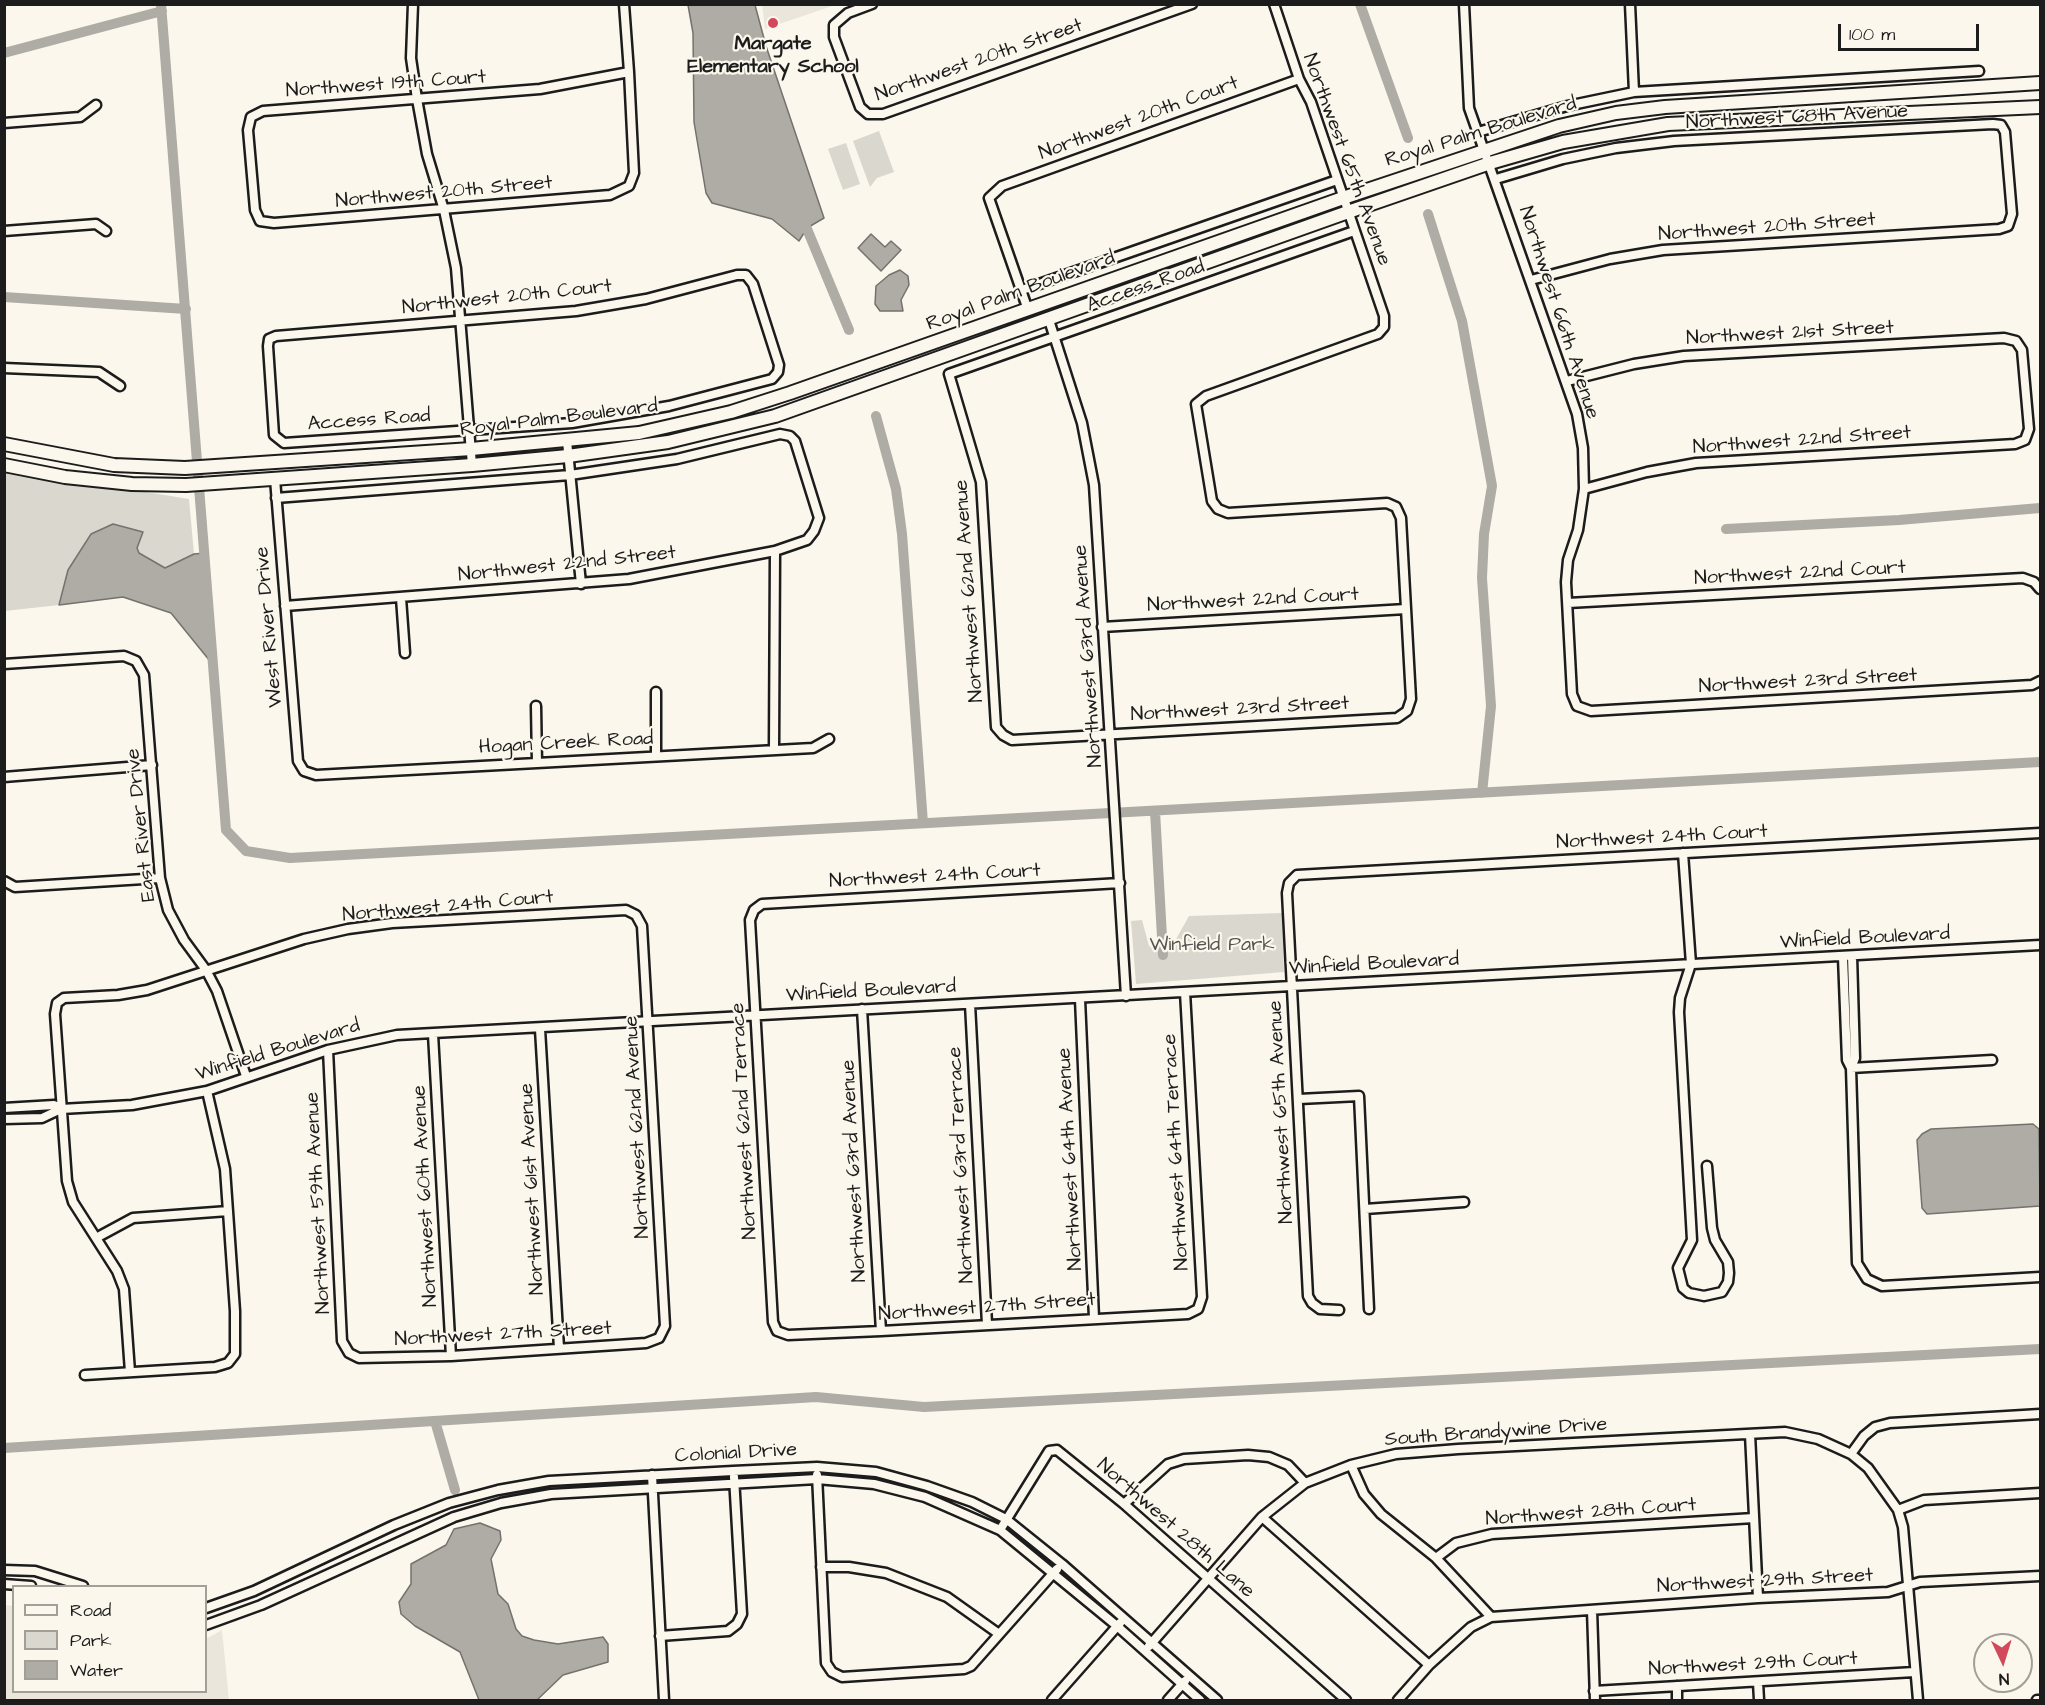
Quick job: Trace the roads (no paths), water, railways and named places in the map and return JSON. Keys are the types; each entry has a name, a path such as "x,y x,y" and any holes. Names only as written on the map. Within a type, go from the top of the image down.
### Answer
{"main road":[{"name":"Royal Palm Boulevard","path":"4,444 114,465 185,468 471,449 639,433 731,412 1343,198 1559,126 1616,113 1665,107 2040,83"},
{"name":"Royal Palm Boulevard","path":"4,465 65,477 132,484 186,485 472,465 568,456 658,444 736,427 1016,332 1490,163 1563,142 1668,124 2040,107"},
{"path":"1049,320 1055,307 1068,296"},
{"path":"1016,332 1028,316 1028,310"}],"street":[{"path":"413,4 411,58 417,99 427,154 444,210 456,268 472,465"},
{"path":"624,4 628,72"},
{"name":"Northwest 20th Street","path":"872,4 848,13 834,25 834,37 860,107 868,114 883,114 1192,4"},
{"name":"Northwest 65th Avenue","path":"1274,4 1299,79 1311,102 1384,316 1384,327 1378,334 1206,396 1196,404 1212,501 1218,509 1228,513 1387,503 1396,507 1401,518 1406,609"},
{"name":"Northwest 66th Avenue","path":"1464,4 1469,108 1568,381 1583,448 1584,489 1578,530 1568,560 1572,694 1577,706"},
{"path":"1630,4 1634,92"},
{"path":"1478,132 1567,106 1634,92 1979,71"},
{"name":"Northwest 19th Court","path":"260,221 255,210 248,130 251,117 263,111 540,89 628,72"},
{"name":"Northwest 20th Street","path":"260,221 274,223 610,195 629,186 634,173 628,72"},
{"name":"Northwest 20th Court","path":"1022,290 990,198 1002,186 1299,79"},
{"path":"4,123 80,117 96,105"},
{"name":"Northwest 68th Avenue","path":"1496,179 1563,159 1616,148 1674,141 1993,124 2001,125 2006,132 2012,214 2008,226"},
{"path":"1028,310 1022,290 1337,180"},
{"path":"4,231 96,224 106,231"},
{"name":"Northwest 20th Street","path":"1531,280 1610,259 1663,250 1999,230 2008,226"},
{"name":"Access Road","path":"949,374 1354,231"},
{"name":"Northwest 20th Court","path":"274,435 269,339 276,336 587,309 646,299 737,275 746,275 753,284 779,365"},
{"name":"Northwest 63rd Avenue","path":"1049,320 1075,396 1090,457 1115,797 1126,996"},
{"name":"Northwest 21st Street","path":"1568,381 1634,364 1684,356 2004,338 2016,341 2022,350 2028,429 2025,440"},
{"name":"Access Road","path":"274,435 284,443 573,423 669,406 772,379 778,372 779,365"},
{"path":"4,368 99,372 120,386"},
{"name":"Northwest 62nd Avenue","path":"949,374 981,482 996,727 1003,735"},
{"name":"Northwest 22nd Street","path":"285,606 629,579 775,551 807,540 814,531 819,518 795,441 790,436 780,434 677,459 570,476"},
{"name":"Northwest 22nd Street","path":"1584,489 1647,472 1696,463 2015,444 2025,440"},
{"path":"567,441 581,584"},
{"path":"276,498 570,476"},
{"name":"West River Drive","path":"274,479 298,760 304,771"},
{"path":"774,750 775,551"},
{"name":"Northwest 22nd Court","path":"1568,603 2023,578 2034,582 2040,589"},
{"path":"401,598 405,653"},
{"name":"Northwest 22nd Court","path":"1102,627 1406,609"},
{"name":"Northwest 23rd Street","path":"1003,735 1012,740 1396,718 1407,711 1411,699 1406,609"},
{"name":"East River Drive","path":"4,664 124,656 136,661 144,675 160,878 168,910 184,939 206,970 217,992 246,1076"},
{"name":"Northwest 23rd Street","path":"1577,706 1591,711 2032,686 2040,681"},
{"path":"656,692 656,756"},
{"path":"536,706 537,763"},
{"name":"Hogan Creek Road","path":"304,771 316,775 813,748 829,739"},
{"path":"4,777 152,765"},
{"name":"Northwest 24th Court","path":"1289,883 1297,875 2040,833"},
{"path":"1683,853 1692,964 1680,998 1679,1012 1692,1240 1678,1268 1683,1288 1689,1293 1704,1296 1722,1292 1729,1272 1728,1262 1715,1240 1712,1228 1707,1166"},
{"path":"5,883 15,887 160,878"},
{"name":"Northwest 24th Court","path":"754,910 762,904 1120,883"},
{"name":"Northwest 65th Avenue","path":"1289,883 1287,893 1308,1296 1312,1303 1320,1309 1339,1310"},
{"name":"Northwest 24th Court","path":"61,1110 55,1014 57,1004 64,998 118,995 147,990 206,970 348,929 392,923 626,910 636,915"},
{"name":"Northwest 62nd Terrace","path":"754,910 750,920 773,1322 777,1331"},
{"name":"Northwest 62nd Avenue","path":"636,915 642,926 649,1022 665,1326 658,1338"},
{"name":"Winfield Boulevard","path":"4,1119 42,1118 61,1110 132,1105 207,1091 328,1050 397,1035 540,1029 862,1009 1080,999 2040,945"},
{"path":"1847,957 1855,1058 1851,1068 1857,1263 1867,1279 1882,1286 2040,1277"},
{"name":"Northwest 64th Terrace","path":"1185,992 1202,1297 1198,1309"},
{"name":"Northwest 64th Avenue","path":"1080,999 1094,1318"},
{"name":"Northwest 63rd Terrace","path":"970,1004 987,1324"},
{"name":"Northwest 63rd Avenue","path":"862,1009 881,1331"},
{"name":"Northwest 61st Avenue","path":"540,1029 559,1348"},
{"name":"Northwest 60th Avenue","path":"433,1034 451,1356"},
{"name":"Northwest 59th Avenue","path":"328,1050 342,1341 349,1353"},
{"path":"1851,1068 1992,1060"},
{"path":"85,1375 215,1367 228,1363 235,1354 235,1311 225,1169 207,1091"},
{"path":"1299,1099 1359,1096 1369,1310"},
{"name":"Winfield Boulevard","path":"4,1108 54,1105 61,1110"},
{"path":"61,1110 67,1181 73,1202 117,1270 124,1289 130,1372"},
{"path":"1365,1209 1464,1202"},
{"path":"96,1238 133,1218 228,1211"},
{"name":"Northwest 27th Street","path":"777,1331 788,1335 881,1331 1188,1314 1198,1309"},
{"name":"Northwest 27th Street","path":"349,1353 359,1358 451,1356 646,1343 658,1338"},
{"path":"1851,1454 1864,1436 1875,1427 1890,1423 2040,1414"},
{"name":"South Brandywine Drive","path":"1144,1651 1262,1517 1305,1484 1351,1465 1396,1454 1785,1432 1818,1439 1851,1454 1868,1468 1898,1510"},
{"path":"1750,1434 1758,1598"},
{"name":"Northwest 28th Lane","path":"1000,1530 1048,1451 1057,1450 1124,1504 1346,1701"},
{"path":"1124,1504 1168,1464 1184,1460 1248,1455 1269,1457 1288,1465 1305,1484"},
{"path":"1351,1465 1364,1494 1381,1514 1437,1558 1491,1617 1471,1627 1429,1665 1398,1701"},
{"path":"817,1467 826,1663 832,1672 842,1677 964,1669 971,1666 1062,1564"},
{"name":"Colonial Drive","path":"207,1608 246,1594 394,1525 449,1503 498,1490 549,1481 733,1471 817,1467 876,1472 927,1486 972,1502 1006,1519 1062,1564 1217,1701"},
{"path":"660,1636 728,1631 737,1624 742,1614 733,1471"},
{"path":"652,1475 664,1701"},
{"name":"Colonial Drive","path":"207,1625 261,1605 454,1517 501,1503 551,1494 817,1479 874,1484 924,1497 1000,1530 1117,1626 1200,1701"},
{"path":"1918,1701 1903,1527 1898,1510 1924,1500 2040,1493"},
{"path":"449,1503 454,1517"},
{"path":"1262,1517 1429,1665"},
{"name":"Northwest 28th Court","path":"1437,1558 1456,1543 1492,1534 1754,1518"},
{"path":"394,1525 400,1540"},
{"path":"324,1557 332,1572"},
{"path":"821,1567 849,1567 886,1573 947,1598 999,1634"},
{"path":"4,1570 35,1571 77,1585"},
{"name":"Northwest 29th Street","path":"1491,1617 1758,1598 1888,1592 1920,1582 2040,1576"},
{"path":"1592,1610 1595,1701"},
{"path":"1052,1701 1124,1618"},
{"name":"Northwest 29th Court","path":"1594,1691 1914,1672"},
{"path":"1168,1701 1189,1676"},
{"path":"1758,1682 1759,1701"},
{"path":"1677,1686 1677,1701"}],"water":[{"path":"688,5 755,5 766,46 824,218 807,228 799,241 772,219 712,203 706,193 694,122 693,33"},
{"path":"871,234 885,247 891,241 901,250 881,271 858,248"},
{"path":"900,270 908,276 909,285 901,300 903,311 880,311 875,304 876,286 889,275"},
{"path":"113,524 143,532 137,548 139,553 165,568 194,554 205,553 214,666 171,613 123,597 59,605 68,570 91,534"},
{"path":"2033,1124 2039,1129 2040,1206 1927,1214 1922,1208 1917,1140 1922,1134 1931,1129"},
{"path":"480,1523 500,1531 501,1540 491,1559 498,1594 508,1604 516,1629 522,1636 558,1644 603,1637 608,1644 608,1662 563,1675 537,1700 479,1700 460,1652 415,1626 401,1614 399,1602 411,1584 411,1564 446,1545 454,1529"}],"waterway":[{"path":"161,4 226,830 246,851 290,858 2040,762"},
{"path":"1360,4 1408,138"},
{"path":"4,53 162,11"},
{"path":"1428,214 1462,321 1492,486 1484,534 1482,578 1491,706 1482,793"},
{"path":"802,217 849,330"},
{"path":"4,297 186,309"},
{"path":"876,416 896,489 902,534 923,823"},
{"path":"1726,529 1899,520 2040,508"},
{"path":"1155,811 1163,955"},
{"path":"4,1448 816,1397 924,1407 2040,1349"},
{"path":"435,1421 455,1490"}],"place":[{"name":"Margate Elementary School","path":"773,23"}],"park label":[{"name":"Winfield Park","path":"1212,946"}]}
